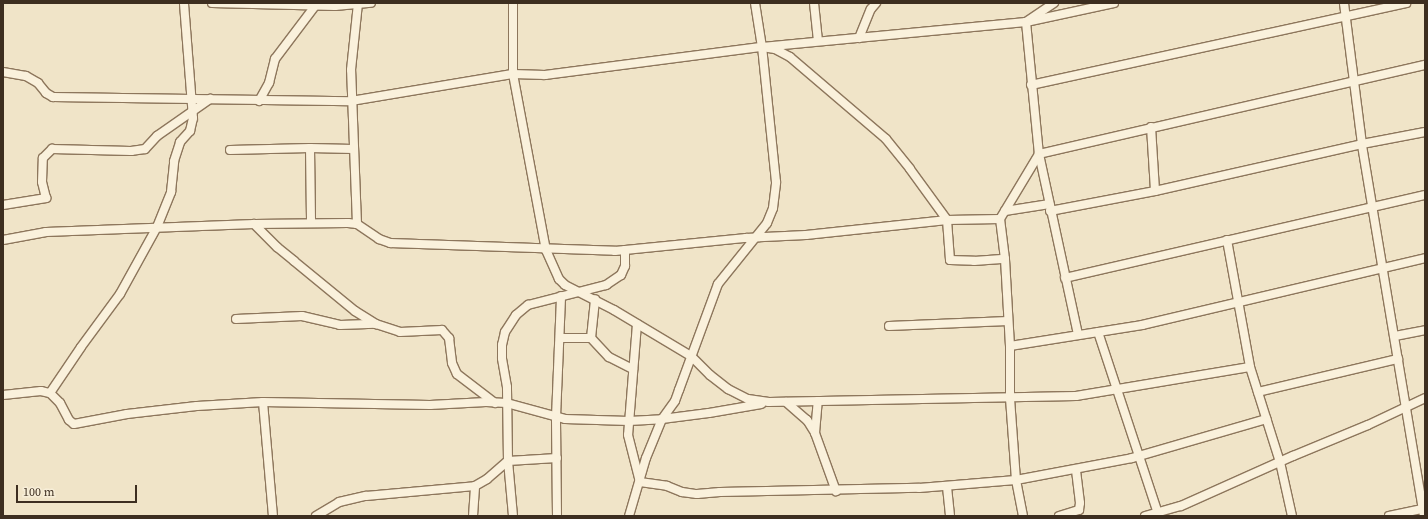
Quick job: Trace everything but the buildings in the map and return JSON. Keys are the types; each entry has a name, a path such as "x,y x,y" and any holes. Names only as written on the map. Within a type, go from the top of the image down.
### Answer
{"street":[{"path":"50,393 81,347 120,294 157,227 171,192 174,161 180,142 190,131 193,112 184,3"},
{"path":"212,3 302,4 315,6 370,3"},
{"path":"513,3 513,74 546,250 559,279 565,285 578,293 595,299 691,356 710,375 728,389 748,399 769,402 818,402 1010,399 1076,396 1250,367"},
{"path":"629,516 646,458 662,419 675,402 718,284 767,223 774,208 776,182 762,47 755,3"},
{"path":"814,3 818,41"},
{"path":"859,38 871,9 876,3"},
{"path":"1026,22 1054,3"},
{"path":"3,72 26,76 53,97 193,98 259,101 352,101 513,74 561,74 762,47 1026,22 1114,3"},
{"path":"1344,3 1362,144 1424,508 1389,516"},
{"path":"1031,86 1406,3"},
{"path":"357,224 351,70 358,4"},
{"path":"259,101 269,83 275,58 315,6"},
{"path":"1026,22 1031,86 1039,154 1078,335"},
{"path":"762,47 774,49 790,58 886,139 947,220 950,260 974,261 1005,259"},
{"path":"1023,516 1016,480 1010,399 1010,346 1005,259 1000,219 1039,154 1150,127 1425,65"},
{"path":"3,205 46,198 42,182 44,158 52,149 131,151 144,149 157,136 210,99"},
{"path":"1150,127 1155,191"},
{"path":"1005,211 1050,207 1155,191 1362,144 1425,132"},
{"path":"230,150 310,148 353,149"},
{"path":"310,148 311,223"},
{"path":"1065,278 1425,195"},
{"path":"3,240 46,232 157,227 311,223 357,224 379,239 390,243 546,250 625,250 755,238 806,235 947,220 1000,219"},
{"path":"254,224 276,247 355,311 376,324 400,332 442,330 449,338 452,363 457,374 495,402"},
{"path":"1227,240 1250,367 1280,462 1292,516"},
{"path":"513,516 508,461 507,387 502,358 502,345 505,332 516,315 528,305 606,285 621,274 625,266 625,250"},
{"path":"1010,346 1142,325 1425,258"},
{"path":"557,516 556,417 562,296"},
{"path":"591,338 595,299"},
{"path":"236,319 302,316 340,325 376,324"},
{"path":"889,326 1008,321"},
{"path":"637,324 628,435 640,482"},
{"path":"1394,336 1425,330"},
{"path":"1098,332 1119,390 1139,456 1159,514"},
{"path":"560,338 591,338 609,357 633,369"},
{"path":"1258,392 1398,359"},
{"path":"3,395 41,391 50,393 60,404 69,420 74,424 127,414 197,406 263,402 430,405 495,402 556,417 584,420 629,421 662,419 709,413 769,402"},
{"path":"1145,516 1159,514 1181,506 1280,462 1368,426 1425,398"},
{"path":"263,402 273,516"},
{"path":"786,402 807,420 815,433 836,490"},
{"path":"815,433 818,402"},
{"path":"640,482 667,486 682,492 697,494 720,492 947,487 1016,480 1139,456 1266,419"},
{"path":"316,516 339,502 366,496 475,486 487,479 508,461 557,458"},
{"path":"1059,516 1079,510 1080,503 1076,469"},
{"path":"473,516 475,486"},
{"path":"947,487 950,516"}]}
